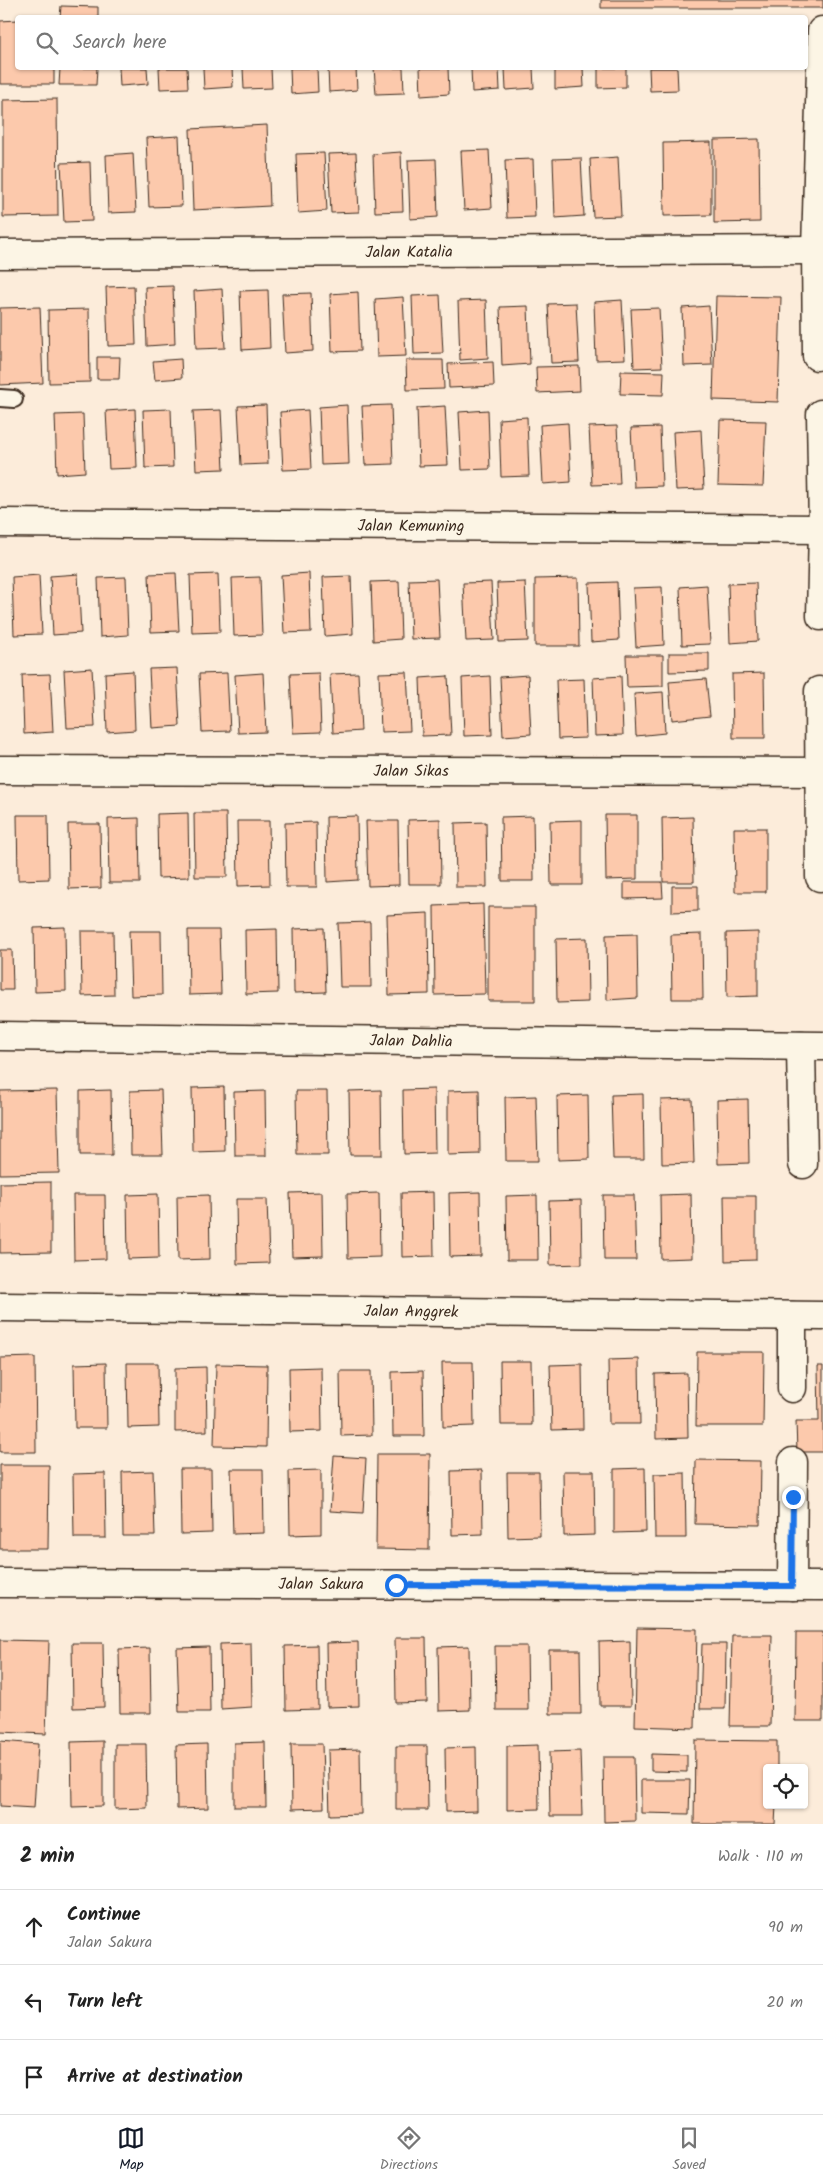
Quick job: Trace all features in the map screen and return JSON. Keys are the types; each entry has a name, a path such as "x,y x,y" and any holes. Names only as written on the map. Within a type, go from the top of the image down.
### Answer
{"street":[{"path":"817,31 821,164 816,250 821,311 817,356"},
{"name":"Jalan Katalia","path":"0,254 816,250"},
{"path":"820,414 823,529 821,616"},
{"name":"Jalan Kemuning","path":"0,523 823,529"},
{"path":"820,692 820,877"},
{"name":"Jalan Sikas","path":"0,770 821,772"},
{"name":"Jalan Dahlia","path":"0,1036 812,1046"},
{"path":"803,1164 812,1046"},
{"name":"Jalan Anggrek","path":"0,1307 823,1316"},
{"path":"792,1316 792,1388"},
{"path":"792,1586 793,1462"},
{"name":"Jalan Sakura","path":"0,1583 823,1586"}],"building":[{"path":"601,0 823,0 823,8 601,8"},
{"path":"61,6 98,7 98,15 60,15"},
{"path":"15,20 15,70 54,70 54,84 0,84 0,21"},
{"path":"60,70 97,70 96,85 59,85"},
{"path":"119,70 147,70 148,84 120,86"},
{"path":"159,70 187,70 188,88 160,89"},
{"path":"203,70 232,70 233,87 204,89"},
{"path":"243,70 271,70 272,88 244,89"},
{"path":"290,70 317,70 318,92 291,94"},
{"path":"328,70 356,70 357,90 329,92"},
{"path":"374,70 403,70 404,93 376,94"},
{"path":"420,70 448,70 449,94 421,96"},
{"path":"471,70 499,70 500,90 472,92"},
{"path":"505,70 533,70 534,88 506,90"},
{"path":"555,70 583,70 584,87 555,89"},
{"path":"598,70 626,70 626,87 598,88"},
{"path":"649,70 677,70 678,90 650,91"},
{"path":"57,99 58,216 3,217 3,100"},
{"path":"267,125 270,206 193,210 190,129"},
{"path":"179,136 182,206 149,207 146,138"},
{"path":"759,139 760,222 714,223 714,140"},
{"path":"711,142 711,215 664,216 663,143"},
{"path":"489,150 492,208 464,210 461,151"},
{"path":"401,152 403,211 375,212 373,154"},
{"path":"133,153 136,212 108,213 106,155"},
{"path":"324,153 327,211 298,213 296,154"},
{"path":"356,153 359,212 331,213 328,154"},
{"path":"618,157 621,216 593,217 590,159"},
{"path":"581,158 584,216 555,218 553,159"},
{"path":"436,159 438,217 410,219 408,160"},
{"path":"533,159 535,217 507,218 505,160"},
{"path":"90,162 92,221 64,222 61,163"},
{"path":"134,286 136,345 108,346 106,287"},
{"path":"173,286 175,344 147,346 145,287"},
{"path":"222,289 225,348 196,349 194,291"},
{"path":"268,290 270,348 242,350 240,291"},
{"path":"358,292 360,351 332,352 330,294"},
{"path":"311,293 313,351 285,353 282,294"},
{"path":"440,295 443,353 414,354 412,296"},
{"path":"716,296 781,297 778,402 713,400"},
{"path":"403,297 406,356 377,357 375,299"},
{"path":"486,300 488,358 460,360 458,301"},
{"path":"622,300 625,359 596,360 594,302"},
{"path":"576,303 579,362 551,363 548,304"},
{"path":"528,306 530,364 502,366 500,307"},
{"path":"709,306 712,365 684,366 682,308"},
{"path":"40,307 43,383 0,385 0,308"},
{"path":"659,308 662,367 634,368 631,309"},
{"path":"89,309 90,382 49,383 48,310"},
{"path":"97,357 120,357 119,379 97,379"},
{"path":"181,359 182,378 155,380 153,361"},
{"path":"406,360 443,360 444,389 407,390"},
{"path":"493,362 494,386 449,388 448,364"},
{"path":"579,366 580,391 537,393 536,367"},
{"path":"621,371 664,372 663,395 620,394"},
{"path":"266,405 268,464 241,465 238,406"},
{"path":"347,405 349,464 321,465 319,407"},
{"path":"391,405 393,464 365,465 362,406"},
{"path":"445,406 448,465 419,466 417,408"},
{"path":"135,409 137,468 109,469 106,411"},
{"path":"171,409 173,467 145,468 143,410"},
{"path":"221,410 224,469 196,470 193,411"},
{"path":"308,410 311,469 283,470 280,412"},
{"path":"488,410 490,469 462,470 459,412"},
{"path":"83,414 85,472 57,474 55,415"},
{"path":"527,417 529,476 501,477 499,419"},
{"path":"720,420 766,421 763,486 718,485"},
{"path":"568,423 571,482 543,484 540,425"},
{"path":"617,426 620,484 592,485 589,427"},
{"path":"660,427 662,486 634,487 631,428"},
{"path":"701,430 704,489 676,490 673,432"},
{"path":"176,573 179,631 151,632 149,574"},
{"path":"309,573 311,632 284,633 281,575"},
{"path":"78,574 81,633 53,635 50,576"},
{"path":"218,574 220,632 192,633 190,575"},
{"path":"39,575 42,634 14,635 12,577"},
{"path":"351,576 353,634 325,636 323,577"},
{"path":"126,577 128,635 100,637 98,578"},
{"path":"260,577 262,635 234,636 232,578"},
{"path":"578,578 579,646 535,646 535,579"},
{"path":"437,579 440,638 411,639 409,580"},
{"path":"399,581 401,639 373,641 371,582"},
{"path":"491,582 494,640 466,641 463,583"},
{"path":"525,582 528,641 499,642 497,583"},
{"path":"617,582 619,640 591,642 589,583"},
{"path":"756,583 758,641 730,643 728,584"},
{"path":"707,585 710,644 682,645 680,587"},
{"path":"662,587 664,645 636,647 633,588"},
{"path":"669,653 709,653 709,671 669,672"},
{"path":"626,655 663,655 663,686 627,687"},
{"path":"92,668 95,727 67,728 64,670"},
{"path":"177,668 180,726 152,728 149,669"},
{"path":"133,671 135,730 107,732 105,673"},
{"path":"407,672 410,731 381,732 379,673"},
{"path":"227,673 230,731 202,732 199,674"},
{"path":"263,673 266,732 238,733 235,675"},
{"path":"319,673 321,732 293,733 290,674"},
{"path":"358,673 361,731 333,733 330,674"},
{"path":"764,673 765,738 733,738 732,674"},
{"path":"50,674 53,732 24,734 22,675"},
{"path":"528,675 531,734 503,736 500,677"},
{"path":"448,676 451,735 422,736 420,678"},
{"path":"490,676 492,735 464,736 462,678"},
{"path":"621,676 623,735 595,736 593,678"},
{"path":"584,679 586,738 558,739 556,680"},
{"path":"706,679 710,716 672,720 669,682"},
{"path":"663,692 665,733 636,736 634,694"},
{"path":"188,813 189,877 158,878 157,814"},
{"path":"194,813 226,813 227,877 195,877"},
{"path":"17,815 48,815 49,879 18,880"},
{"path":"605,815 637,815 637,879 606,880"},
{"path":"357,816 358,880 327,882 326,817"},
{"path":"533,816 534,881 502,881 501,817"},
{"path":"693,817 694,882 663,882 662,818"},
{"path":"139,818 140,883 109,883 108,819"},
{"path":"440,819 441,884 409,884 408,820"},
{"path":"582,820 582,885 551,885 550,821"},
{"path":"237,821 269,821 270,885 238,886"},
{"path":"366,821 398,821 399,885 368,886"},
{"path":"316,822 317,887 286,887 285,823"},
{"path":"486,822 487,887 456,887 455,823"},
{"path":"68,824 100,824 101,888 69,889"},
{"path":"734,828 766,828 766,892 735,892"},
{"path":"624,882 662,882 663,898 624,899"},
{"path":"672,886 698,886 698,911 672,912"},
{"path":"483,904 485,994 435,995 434,906"},
{"path":"488,907 535,907 535,1001 488,1001"},
{"path":"428,913 429,994 389,995 387,915"},
{"path":"370,922 371,987 340,987 338,923"},
{"path":"65,927 66,991 35,992 34,928"},
{"path":"324,928 326,992 294,993 293,929"},
{"path":"277,929 278,993 246,994 245,930"},
{"path":"188,930 219,930 221,994 189,995"},
{"path":"81,931 113,931 114,995 82,996"},
{"path":"129,931 161,931 162,995 131,996"},
{"path":"758,932 758,996 727,997 726,933"},
{"path":"637,934 638,998 607,1000 606,935"},
{"path":"702,934 703,999 672,999 671,935"},
{"path":"587,938 588,1002 557,1003 556,939"},
{"path":"0,950 12,950 13,990 0,990"},
{"path":"224,1087 225,1151 193,1152 192,1088"},
{"path":"434,1089 435,1153 404,1154 403,1090"},
{"path":"57,1090 59,1173 0,1174 0,1091"},
{"path":"111,1090 112,1155 80,1155 80,1091"},
{"path":"161,1090 163,1155 131,1155 130,1091"},
{"path":"381,1090 382,1155 350,1155 349,1091"},
{"path":"479,1090 480,1154 448,1155 448,1091"},
{"path":"265,1091 266,1156 235,1156 234,1092"},
{"path":"296,1091 327,1091 328,1155 297,1155"},
{"path":"643,1094 644,1159 613,1159 611,1095"},
{"path":"588,1095 589,1159 558,1160 557,1096"},
{"path":"536,1096 538,1161 506,1161 505,1097"},
{"path":"692,1099 694,1163 662,1164 661,1100"},
{"path":"748,1099 749,1163 718,1164 717,1100"},
{"path":"51,1182 51,1252 0,1253 0,1183"},
{"path":"322,1192 323,1256 292,1257 290,1193"},
{"path":"433,1192 434,1256 402,1257 401,1193"},
{"path":"480,1192 481,1256 450,1257 449,1193"},
{"path":"379,1193 380,1257 348,1258 347,1194"},
{"path":"158,1194 159,1258 128,1259 127,1195"},
{"path":"691,1194 692,1258 661,1259 660,1195"},
{"path":"73,1195 105,1195 106,1259 74,1260"},
{"path":"209,1195 210,1259 178,1260 177,1196"},
{"path":"537,1195 538,1260 507,1260 506,1196"},
{"path":"603,1195 634,1195 636,1260 604,1260"},
{"path":"724,1196 756,1196 756,1260 725,1261"},
{"path":"236,1199 267,1199 269,1263 237,1264"},
{"path":"581,1200 582,1264 550,1265 549,1201"},
{"path":"697,1352 764,1352 763,1426 696,1426"},
{"path":"35,1357 36,1452 0,1452 0,1358"},
{"path":"639,1359 640,1424 609,1424 608,1360"},
{"path":"500,1361 531,1361 532,1425 501,1425"},
{"path":"442,1362 473,1362 474,1426 443,1427"},
{"path":"106,1363 107,1428 75,1428 74,1364"},
{"path":"127,1363 158,1363 159,1427 128,1428"},
{"path":"216,1364 267,1365 266,1447 214,1446"},
{"path":"582,1364 583,1429 552,1430 550,1365"},
{"path":"818,1366 823,1366 823,1452 797,1452 796,1421 819,1421"},
{"path":"206,1367 207,1431 175,1432 175,1368"},
{"path":"321,1367 322,1431 290,1432 289,1368"},
{"path":"340,1371 371,1371 372,1435 341,1436"},
{"path":"423,1371 424,1436 393,1436 392,1372"},
{"path":"687,1373 688,1438 656,1439 655,1374"},
{"path":"377,1454 430,1454 429,1550 376,1549"},
{"path":"334,1456 366,1458 363,1513 330,1511"},
{"path":"696,1460 761,1461 760,1525 695,1524"},
{"path":"0,1465 49,1465 48,1549 0,1549"},
{"path":"645,1468 646,1532 614,1533 614,1469"},
{"path":"180,1469 211,1469 212,1533 181,1534"},
{"path":"231,1469 263,1469 264,1533 233,1534"},
{"path":"321,1470 321,1534 290,1535 289,1471"},
{"path":"482,1470 483,1534 452,1535 451,1471"},
{"path":"153,1471 155,1536 123,1536 122,1472"},
{"path":"563,1471 594,1471 595,1535 564,1536"},
{"path":"507,1472 539,1472 540,1536 508,1537"},
{"path":"105,1473 106,1538 74,1538 73,1474"},
{"path":"685,1473 686,1538 655,1538 654,1474"},
{"path":"637,1628 697,1629 695,1728 635,1726"},
{"path":"796,1632 823,1632 823,1721 795,1721"},
{"path":"732,1635 772,1635 770,1726 730,1726"},
{"path":"395,1638 426,1638 427,1702 396,1703"},
{"path":"0,1640 49,1641 46,1734 0,1732"},
{"path":"630,1641 631,1706 600,1706 599,1642"},
{"path":"358,1642 359,1706 327,1707 326,1643"},
{"path":"72,1643 103,1643 104,1707 73,1708"},
{"path":"251,1643 252,1707 221,1709 220,1644"},
{"path":"702,1644 726,1644 725,1709 700,1709"},
{"path":"317,1645 318,1709 286,1710 285,1646"},
{"path":"469,1646 470,1710 439,1711 438,1647"},
{"path":"495,1646 527,1646 528,1710 496,1710"},
{"path":"209,1647 210,1712 179,1712 177,1648"},
{"path":"150,1648 151,1713 120,1713 119,1649"},
{"path":"549,1650 580,1650 581,1714 550,1714"},
{"path":"695,1740 777,1741 777,1764 763,1764 763,1809 776,1809 775,1824 694,1824"},
{"path":"0,1741 38,1744 34,1808 0,1806"},
{"path":"103,1741 103,1806 72,1807 71,1742"},
{"path":"265,1742 266,1807 234,1807 234,1743"},
{"path":"115,1744 146,1744 147,1808 115,1809"},
{"path":"207,1744 208,1808 177,1809 176,1745"},
{"path":"291,1744 322,1744 324,1808 292,1809"},
{"path":"538,1745 539,1809 507,1810 507,1746"},
{"path":"396,1746 427,1746 428,1810 396,1810"},
{"path":"476,1747 477,1811 446,1812 445,1748"},
{"path":"360,1749 361,1814 330,1815 328,1750"},
{"path":"580,1751 582,1816 550,1816 549,1752"},
{"path":"651,1754 687,1755 687,1772 651,1771"},
{"path":"603,1757 634,1757 635,1821 604,1822"},
{"path":"641,1780 690,1780 689,1814 641,1813"}],"route":[{"path":"396,1585 792,1586 793,1497"}]}
